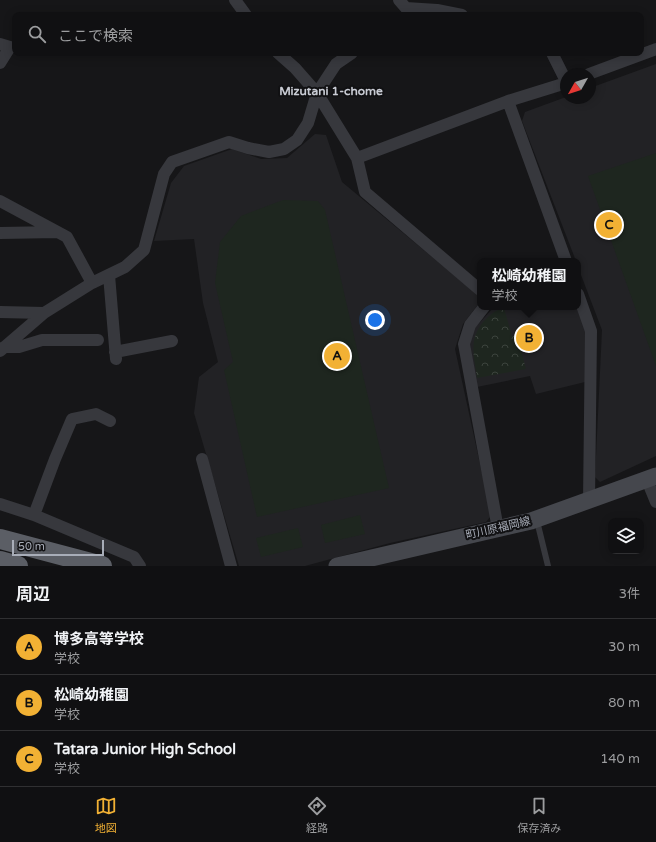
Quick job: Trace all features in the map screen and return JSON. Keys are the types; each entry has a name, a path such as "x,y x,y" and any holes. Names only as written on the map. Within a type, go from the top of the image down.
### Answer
{"highway":[{"path":"0,539 102,566"},
{"path":"0,561 18,566"}],"main road":[{"name":"町川原福岡線","path":"337,566 537,519 652,478"}],"street":[{"path":"235,0 244,12"},
{"path":"402,8 447,12"},
{"path":"0,44 10,47 0,63"},
{"path":"644,53 656,48"},
{"path":"281,56 295,68 317,93 357,158 365,192 477,287"},
{"path":"2,349 44,313 92,283 125,267 144,250 164,174 172,162 229,142 248,148 269,152 284,149 297,140 308,123 317,93 336,64 348,56"},
{"path":"553,56 560,70"},
{"path":"596,71 635,56"},
{"path":"357,158 508,101 560,84"},
{"path":"508,101 565,258"},
{"path":"0,201 67,237 92,283"},
{"path":"0,232 58,232"},
{"path":"109,275 115,356 172,341"},
{"path":"581,303 591,332 589,501"},
{"path":"482,310 470,325 464,344 498,529"},
{"path":"0,312 44,313"},
{"path":"2,349 19,347 42,340 98,340"},
{"path":"34,515 72,419 96,414 110,421"},
{"path":"202,459 231,566"},
{"path":"652,478 656,502"},
{"path":"0,504 34,515 134,557 140,566"}],"lane":[{"path":"537,519 548,566"}],"shaded area":[{"path":"656,64 656,456 600,482 595,477 602,330 581,275 581,258 575,258 522,121 525,112 560,99 560,104 596,104 596,86"},
{"path":"315,134 326,135 342,182 477,294 477,306 463,324 455,349 490,510 490,517 486,522 390,543 305,566 239,566 194,413 199,377 218,362 203,303 194,239 154,241 171,183 184,166 232,149 261,159 287,158"},
{"path":"491,310 579,310 587,332 585,382 536,394 530,376 477,387 470,345 472,331"}],"green space":[{"path":"656,153 656,366 588,176"},
{"path":"283,200 318,201 325,210 389,488 257,517 224,370 233,362 215,283 220,242 241,216"},
{"path":"505,310 512,336 517,335 526,369 477,378 473,348 474,341 479,328 495,311"},
{"path":"360,515 365,534 325,543 321,525"},
{"path":"298,528 303,547 261,557 256,538"}],"place":[{"name":"Tatara Junior High School","path":"609,225"},
{"name":"松崎幼稚園","path":"529,338"},
{"name":"博多高等学校","path":"337,356"}],"district":[{"name":"Mizutani 1-chome","path":"331,91"}]}
